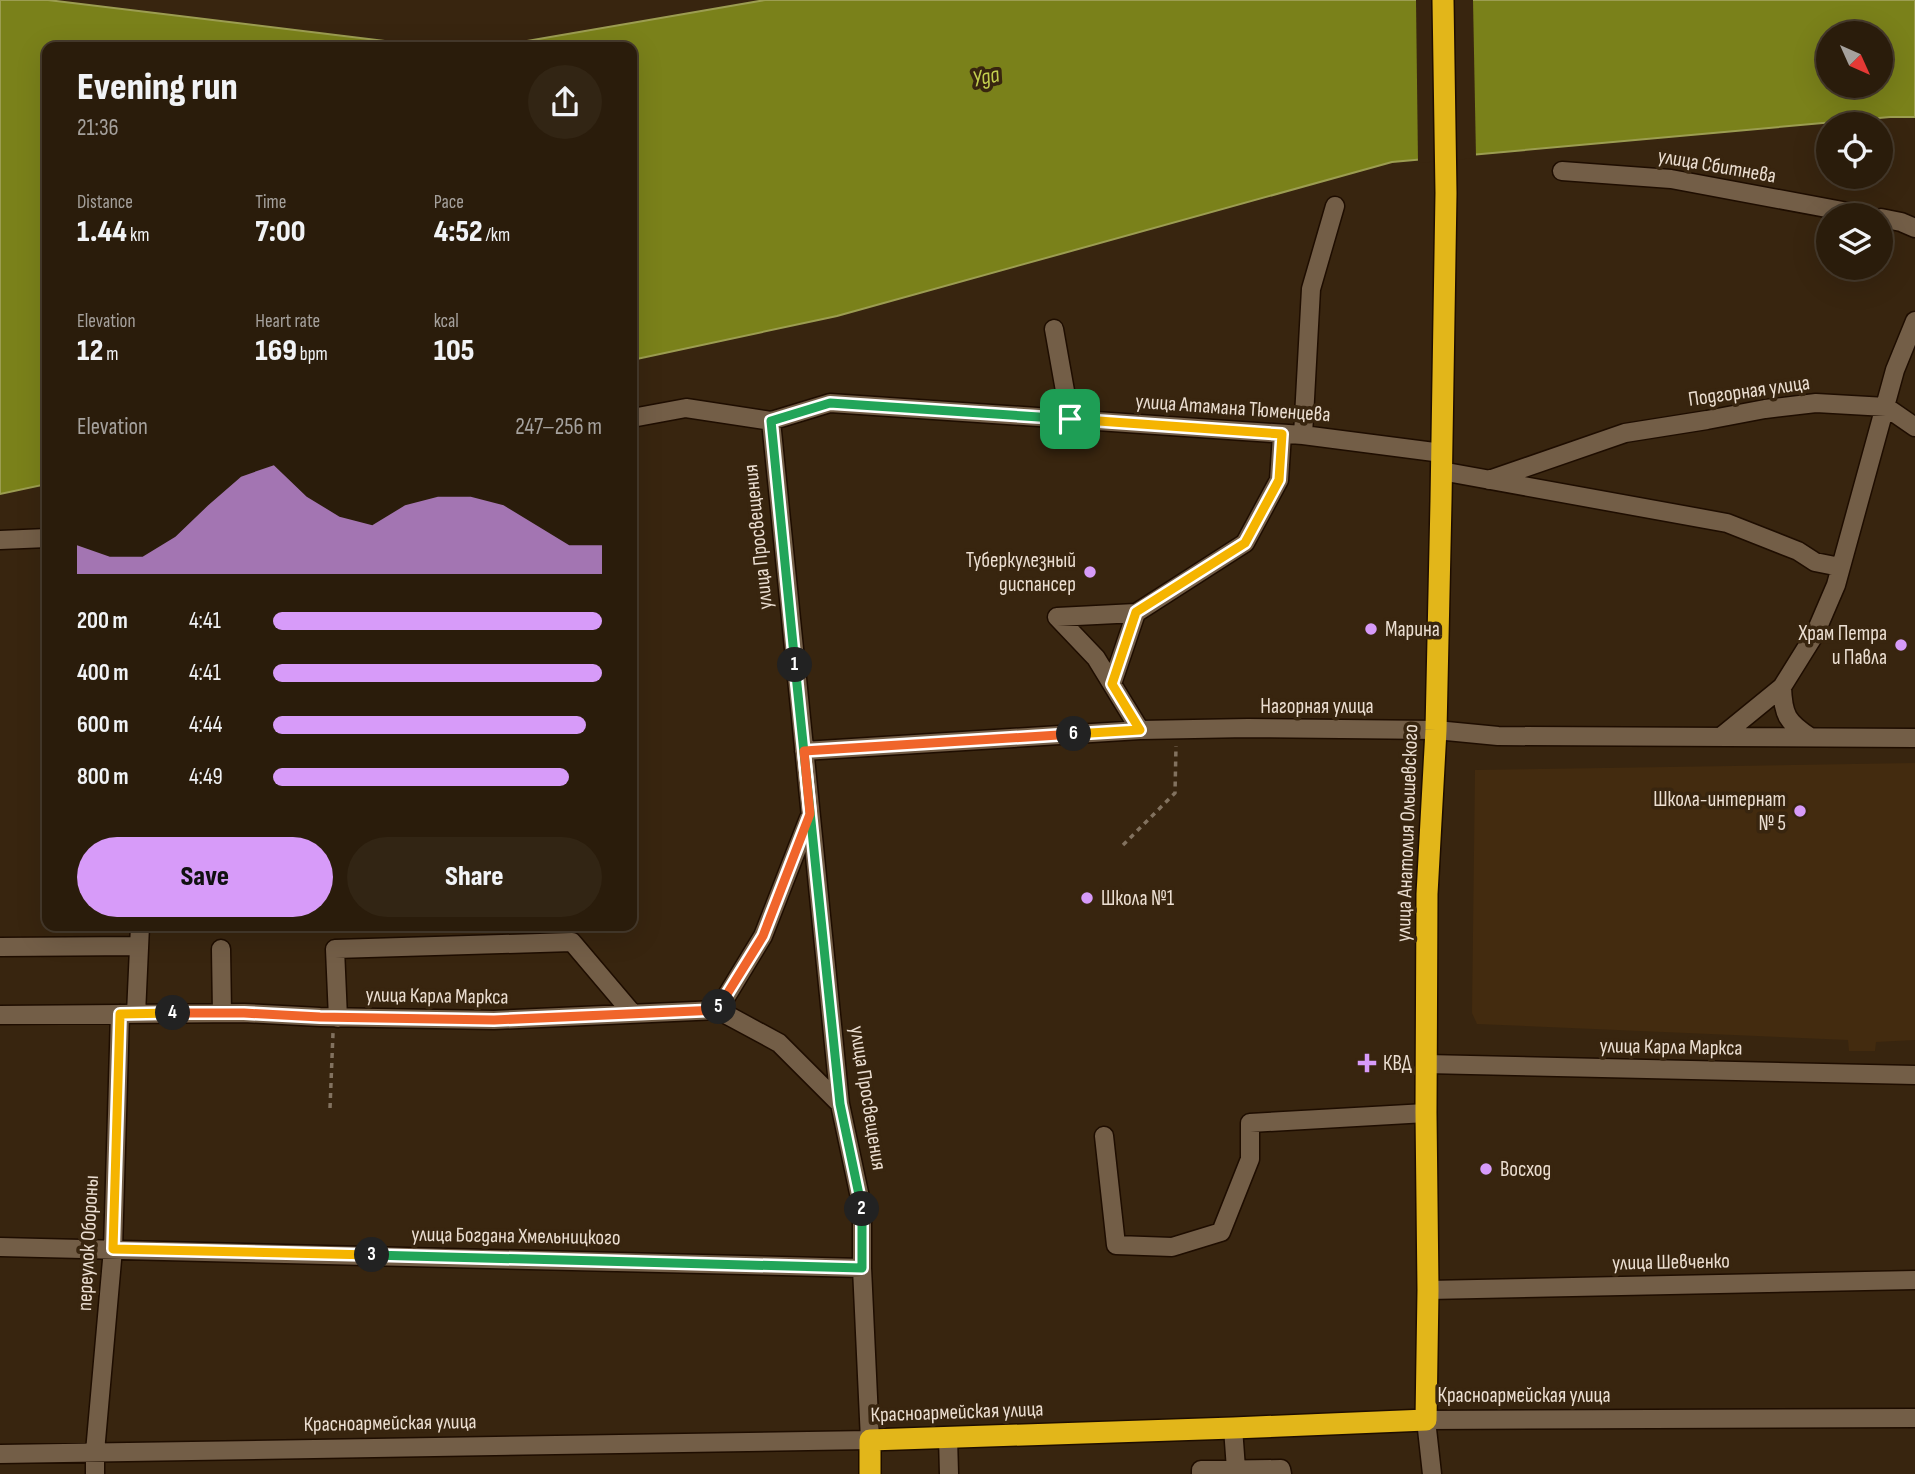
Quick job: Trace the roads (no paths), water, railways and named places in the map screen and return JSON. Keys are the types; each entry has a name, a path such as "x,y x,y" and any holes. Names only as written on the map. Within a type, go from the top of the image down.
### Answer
{"highway":[{"name":"улица Анатолия Ольшевского","path":"1426,1420 1427,894 1436,730 1447,193 1443,0"},
{"name":"Красноармейская улица","path":"870,1440 1426,1420"},
{"name":"улица Просвещения","path":"870,1440 870,1474"}],"street":[{"name":"улица Сбитнева","path":"1562,171 1671,179 1816,206"},
{"path":"1303,435 1311,289 1335,206"},
{"path":"1893,220 1915,228"},
{"path":"1722,736 1782,687 1815,634 1836,585 1895,370 1915,321"},
{"path":"1054,329 1070,419"},
{"name":"улица Атамана Тюменцева","path":"771,421 830,403 1303,435 1442,462 1489,480 1727,523 1798,551 1815,562 1840,567"},
{"name":"Подгорная улица","path":"1489,480 1625,433 1803,404 1886,407"},
{"path":"1886,407 1915,427"},
{"path":"637,417 686,408 771,421"},
{"name":"улица Просвещения","path":"771,421 840,1104 862,1207 870,1440"},
{"path":"1140,730 1096,658 1057,617 1136,612 1245,543 1279,480 1282,434"},
{"path":"0,540 42,538"},
{"path":"1112,684 1136,612"},
{"path":"1782,687 1782,709 1792,725 1812,738"},
{"name":"Нагорная улица","path":"804,751 1140,730 1436,730 1498,736 1915,738"},
{"name":"улица Просвещения","path":"718,1010 763,936 810,814"},
{"name":"переулок Обороны","path":"95,1474 128,1014 140,931"},
{"path":"336,1018 335,949 572,942 633,1014"},
{"path":"0,947 139,946"},
{"path":"221,949 222,1013"},
{"path":"718,1010 779,1043 840,1104"},
{"name":"улица Карла Маркса","path":"2,1013 222,1013 494,1020 718,1010"},
{"name":"улица Карла Маркса","path":"1426,1063 1915,1076"},
{"path":"1104,1136 1116,1245 1172,1247 1221,1233 1250,1159 1250,1123 1426,1113"},
{"name":"улица Богдана Хмельницкого","path":"0,1247 862,1268"},
{"name":"улица Шевченко","path":"1428,1290 1915,1280"},
{"name":"Красноармейская улица","path":"1426,1420 1915,1418"},
{"name":"улица Анатолия Ольшевского","path":"1426,1420 1432,1474"},
{"path":"1233,1428 1236,1469"},
{"path":"948,1437 949,1474"},
{"name":"Красноармейская улица","path":"0,1454 870,1440"},
{"path":"1201,1474 1200,1470 1236,1469 1282,1469 1282,1474"}],"water":[{"path":"0,0 48,0 393,42 42,42 42,485 0,494"},
{"name":"Уда","path":"765,0 1915,0 1915,117 1893,117 1893,112 1816,112 1816,124 1392,162 837,316 637,359 637,42 521,42"}],"place":[{"name":"Туберкулезный диспансер","path":"1090,572"},
{"name":"Марина","path":"1371,629"},
{"name":"Храм Петра и Павла","path":"1901,645"},
{"name":"Школа-интернат № 5","path":"1800,811"},
{"name":"Школа №1","path":"1087,898"},
{"name":"КВД","path":"1367,1063"},
{"name":"Восход","path":"1486,1169"}]}
